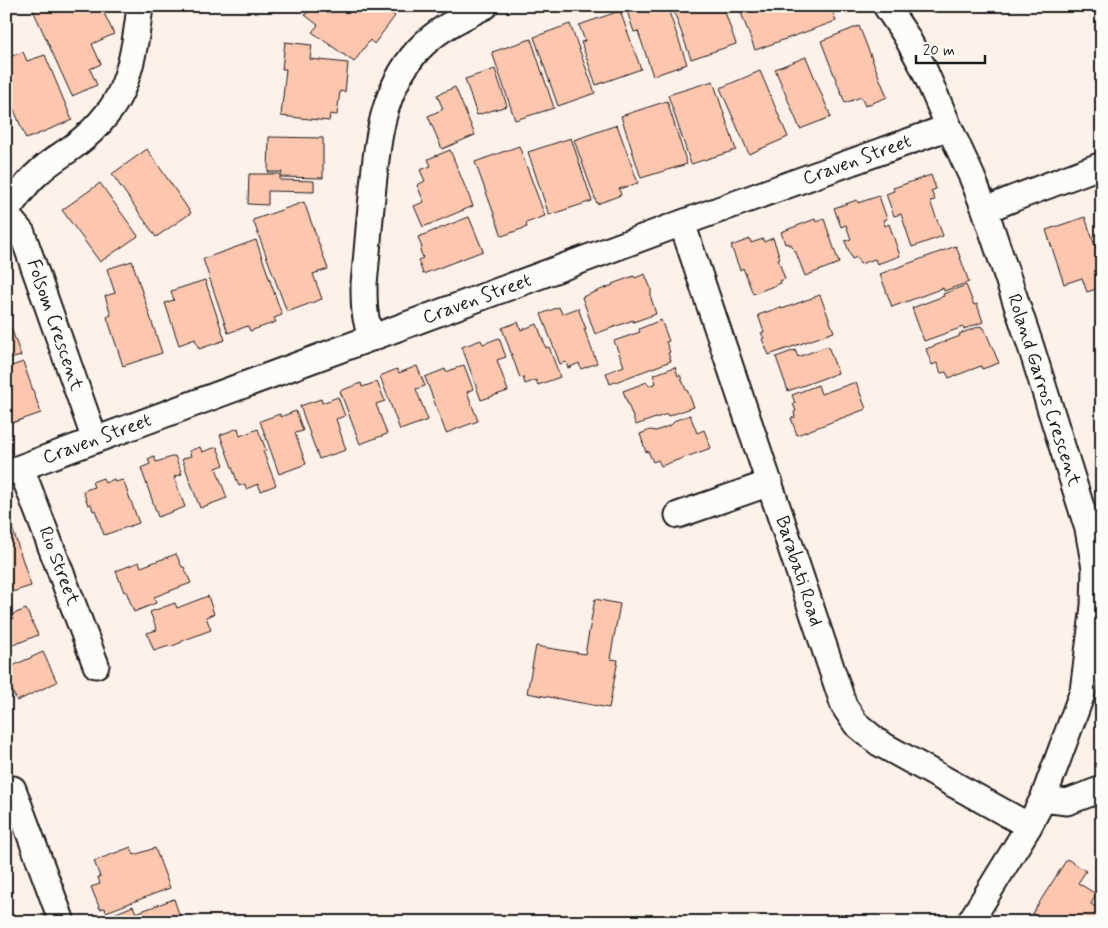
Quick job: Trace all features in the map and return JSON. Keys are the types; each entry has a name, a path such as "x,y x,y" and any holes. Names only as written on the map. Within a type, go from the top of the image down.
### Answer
{"street":[{"path":"6,211 36,174 74,146 108,114 126,78 134,50 140,6"},
{"path":"372,338 366,322 364,284 377,145 387,101 407,64 419,49 450,24 485,6"},
{"name":"Roland Garros Crescent","path":"886,6 905,34 923,67 985,210 1031,347 1088,529 1095,568 1094,606 1083,691 1043,799 1030,826 970,922"},
{"name":"Craven Street","path":"14,470 682,223 949,127"},
{"path":"985,210 1102,165"},
{"name":"Folsom Crescent","path":"6,216 22,233 95,440"},
{"name":"Barabati Road","path":"682,223 844,706 856,724 879,743 1030,826"},
{"name":"Rio Street","path":"14,470 96,665"},
{"path":"678,515 770,483"},
{"path":"13,789 62,922"},
{"path":"1043,799 1067,802 1102,789"}],"building":[{"path":"40,6 110,6 103,11 114,34 92,44 101,64 90,69 97,85 72,96 33,10"},
{"path":"312,6 384,6 395,16 374,44 370,40 354,62 312,32 318,25 305,15"},
{"path":"641,6 667,6 687,64 653,76 638,31 634,32 627,11"},
{"path":"672,6 723,6 736,44 691,59"},
{"path":"750,6 831,6 836,21 755,50 740,10"},
{"path":"620,11 641,69 596,85 581,42 585,41 579,25"},
{"path":"570,24 595,93 558,106 534,37"},
{"path":"859,26 887,97 865,106 861,97 845,103 821,41"},
{"path":"531,39 554,108 515,120 492,52"},
{"path":"285,42 312,45 310,59 348,63 345,92 340,91 337,115 330,114 329,121 281,116 286,69 282,69"},
{"path":"23,52 27,61 45,55 72,120 26,139 6,90 6,58"},
{"path":"806,57 831,117 800,129 775,69"},
{"path":"495,69 507,106 477,115 465,79"},
{"path":"760,71 788,137 749,154 720,88"},
{"path":"713,81 736,150 691,164 668,95"},
{"path":"455,87 475,135 442,149 428,116 443,109 437,95"},
{"path":"667,101 687,164 641,178 621,116"},
{"path":"617,125 638,183 619,189 621,195 597,204 574,140"},
{"path":"269,137 323,138 323,178 281,177 282,172 268,172"},
{"path":"571,138 592,201 549,215 528,152"},
{"path":"519,146 545,216 526,223 527,227 502,236 475,162"},
{"path":"147,149 191,213 156,237 112,174"},
{"path":"450,150 473,206 423,227 414,206 424,202 417,185 425,181 420,170 431,166 428,159"},
{"path":"249,174 280,174 280,180 314,181 314,192 268,191 268,205 248,204"},
{"path":"931,175 936,189 931,191 935,200 930,201 943,236 912,247 901,214 894,216 886,194 894,191 893,188"},
{"path":"100,183 138,236 100,262 62,210"},
{"path":"879,196 887,219 883,220 885,226 889,224 900,256 877,264 875,259 860,264 857,257 852,259 845,241 851,239 846,225 841,227 834,208 857,200 858,203"},
{"path":"304,202 328,269 313,274 322,299 287,312 253,220"},
{"path":"469,217 483,251 423,274 418,260 423,258 418,237"},
{"path":"1085,217 1102,266 1102,287 1087,292 1082,278 1064,284 1046,230"},
{"path":"815,219 816,222 824,219 839,263 805,276 795,250 791,244 785,244 781,232"},
{"path":"773,238 785,279 780,281 781,283 753,294 743,268 740,270 731,246 750,239 751,243 763,239 764,242"},
{"path":"256,240 282,315 274,318 276,322 250,331 248,326 228,333 203,259"},
{"path":"956,246 969,282 944,291 943,288 892,307 880,274"},
{"path":"132,261 162,353 123,366 107,317 111,315 105,296 115,293 107,269"},
{"path":"645,274 651,289 651,298 656,314 595,334 582,297 612,284"},
{"path":"205,280 225,340 199,349 195,339 179,345 165,303 174,300 171,291"},
{"path":"6,282 12,301 6,303"},
{"path":"966,285 974,305 977,304 983,322 924,341 912,308"},
{"path":"820,295 834,332 769,355 762,339 764,338 761,333 764,332 758,315 781,307 782,309"},
{"path":"559,307 562,314 578,308 597,363 581,369 579,363 568,368 566,362 560,364 541,314"},
{"path":"6,313 21,356 6,360"},
{"path":"661,320 669,341 666,342 671,361 610,384 606,373 624,366 614,341 640,332 639,329"},
{"path":"518,322 521,330 537,324 546,348 549,347 560,377 538,385 536,380 525,384 523,377 520,378 502,328"},
{"path":"981,326 984,328 999,363 982,369 981,366 949,378 946,372 941,373 937,363 932,365 926,349"},
{"path":"499,338 506,357 497,360 508,391 481,400 462,347 481,340 483,344"},
{"path":"828,346 838,373 788,391 776,357 795,350 798,357"},
{"path":"23,362 41,413 6,425 6,368"},
{"path":"464,365 473,389 467,392 478,421 446,433 425,377 445,369 446,372"},
{"path":"417,366 425,386 416,389 428,420 400,430 380,376 397,369 399,373"},
{"path":"675,367 694,407 636,425 623,391 647,382 649,386 656,383 653,375"},
{"path":"377,382 385,401 376,404 387,434 360,444 340,391 361,383 362,387"},
{"path":"856,382 866,409 797,435 791,418 795,417 794,412 796,411 792,395 818,385 821,394"},
{"path":"338,397 345,416 336,419 346,450 319,459 300,406 321,399 322,403"},
{"path":"296,411 303,431 295,433 306,464 279,474 260,421"},
{"path":"690,415 697,433 704,430 711,448 661,466 658,460 653,462 648,451 646,452 640,434 650,430 656,431"},
{"path":"238,428 240,436 258,429 266,450 263,451 276,485 261,491 258,484 246,489 245,484 239,486 220,435"},
{"path":"200,447 202,452 217,447 224,465 216,468 227,498 200,508 182,459 191,456 189,451"},
{"path":"154,456 156,462 175,456 182,474 174,477 185,507 158,517 141,468 150,464 148,459"},
{"path":"103,478 105,483 114,479 115,482 123,480 139,523 104,535 95,510 93,511 91,504 88,505 83,491 94,487 92,482"},
{"path":"6,515 8,515 31,586 6,594"},
{"path":"176,554 191,583 154,597 156,603 134,612 116,571 139,562 141,567"},
{"path":"208,596 214,614 206,617 211,630 170,647 154,651 147,633 157,630 150,612 175,603 177,608"},
{"path":"595,599 620,604 610,659 618,660 609,708 527,693 536,646 585,654"},
{"path":"26,609 38,635 6,648 6,617"},
{"path":"43,652 57,682 17,701 6,678 6,669"},
{"path":"131,847 134,855 155,848 170,888 106,912 105,908 100,909 91,887 100,884 98,877 100,877 94,861"},
{"path":"1067,859 1086,871 1078,883 1096,894 1091,904 1101,910 1099,914 1102,916 1102,922 1044,922 1032,914"},
{"path":"174,899 181,920 175,922 117,922 114,914 133,906 136,913"}]}
